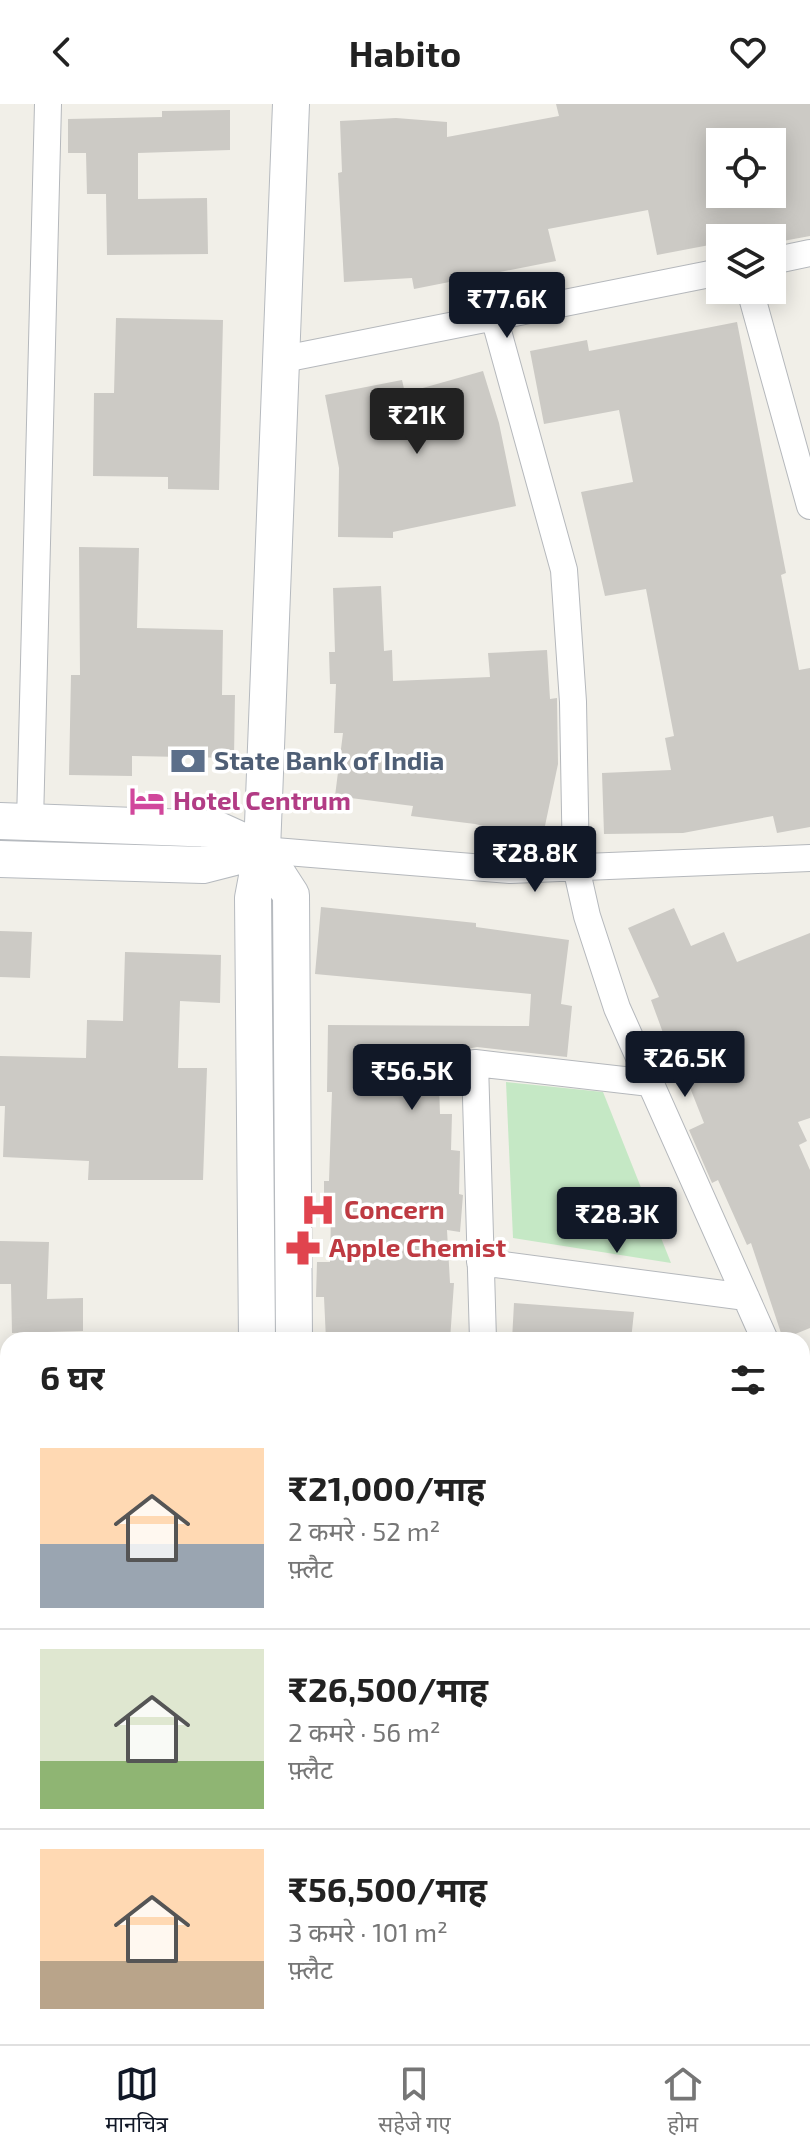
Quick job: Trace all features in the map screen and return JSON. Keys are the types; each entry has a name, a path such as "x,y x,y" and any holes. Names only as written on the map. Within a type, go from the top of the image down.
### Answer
{"main road":[{"path":"257,1332 253,898 262,850 284,359 291,104"},
{"path":"15,821 216,829 262,850 291,895 294,1332"},
{"path":"0,859 203,865 262,850"}],"street":[{"path":"15,821 48,104"},
{"path":"786,258 810,253"},
{"path":"284,359 706,275"},
{"path":"754,304 810,506"},
{"path":"494,317 564,570 573,702 576,867 587,916 617,1008 761,1332"},
{"path":"262,850 510,870 810,858"},
{"path":"483,1332 475,1063 650,1083"},
{"path":"480,1262 746,1297"}],"green space":[{"path":"506,1082 603,1092 671,1263 513,1238"}],"building":[{"path":"556,104 810,104 810,236 786,240 786,224 706,224 706,246 657,255 648,210 548,229 556,261 414,289 412,278 344,282 338,173 342,172 340,121 396,118 447,122 447,137 559,116"},
{"path":"230,110 230,150 138,153 138,199 207,198 208,254 107,255 106,194 87,194 86,153 68,153 68,119 162,117 162,111"},
{"path":"116,318 223,320 219,490 168,489 168,477 93,476 94,393 114,393"},
{"path":"737,322 786,573 781,575 799,670 810,668 810,827 777,833 773,816 683,833 604,834 602,773 671,770 665,738 674,736 646,589 605,596 581,492 633,482 619,410 544,424 530,351 587,340 589,351"},
{"path":"483,371 499,423 516,506 393,532 393,538 338,537 339,468 325,395 402,380 405,393"},
{"path":"79,547 139,548 137,628 223,630 222,695 235,695 234,758 132,756 132,776 69,775 71,675 80,675"},
{"path":"381,586 384,651 392,650 393,681 490,677 488,653 547,650 550,699 557,698 558,764 542,840 475,824 411,816 413,806 335,796 343,733 334,733 336,684 330,684 329,652 335,652 333,588"},
{"path":"321,907 476,923 476,927 569,940 561,1004 572,1006 567,1057 477,1047 467,1049 460,1059 438,1057 440,1114 452,1114 451,1150 460,1151 459,1194 463,1195 460,1232 447,1230 450,1283 454,1283 451,1332 326,1332 324,1297 316,1297 317,1262 330,1262 331,1213 324,1213 324,1181 329,1181 332,1092 327,1092 328,1025 529,1026 531,994 315,974"},
{"path":"674,908 691,946 724,932 737,962 810,933 810,1118 798,1122 807,1141 799,1145 810,1170 810,1328 800,1332 781,1332 751,1243 747,1245 718,1180 712,1183 689,1130 704,1123 675,1050 670,1052 651,1000 659,997 628,928"},
{"path":"0,931 32,932 30,978 0,977"},
{"path":"125,952 221,955 220,1003 180,1001 178,1068 207,1068 203,1180 88,1180 89,1161 3,1157 5,1106 0,1106 0,1056 86,1058 87,1020 123,1021"},
{"path":"0,1241 49,1242 47,1299 83,1298 83,1331 12,1332 11,1284 0,1284"},
{"path":"514,1303 634,1312 632,1332 512,1332"}],"place":[{"name":"State Bank of India","path":"188,761"},
{"name":"Hotel Centrum","path":"147,801"},
{"name":"Concern","path":"318,1210"},
{"name":"Apple Chemist","path":"303,1248"}]}
